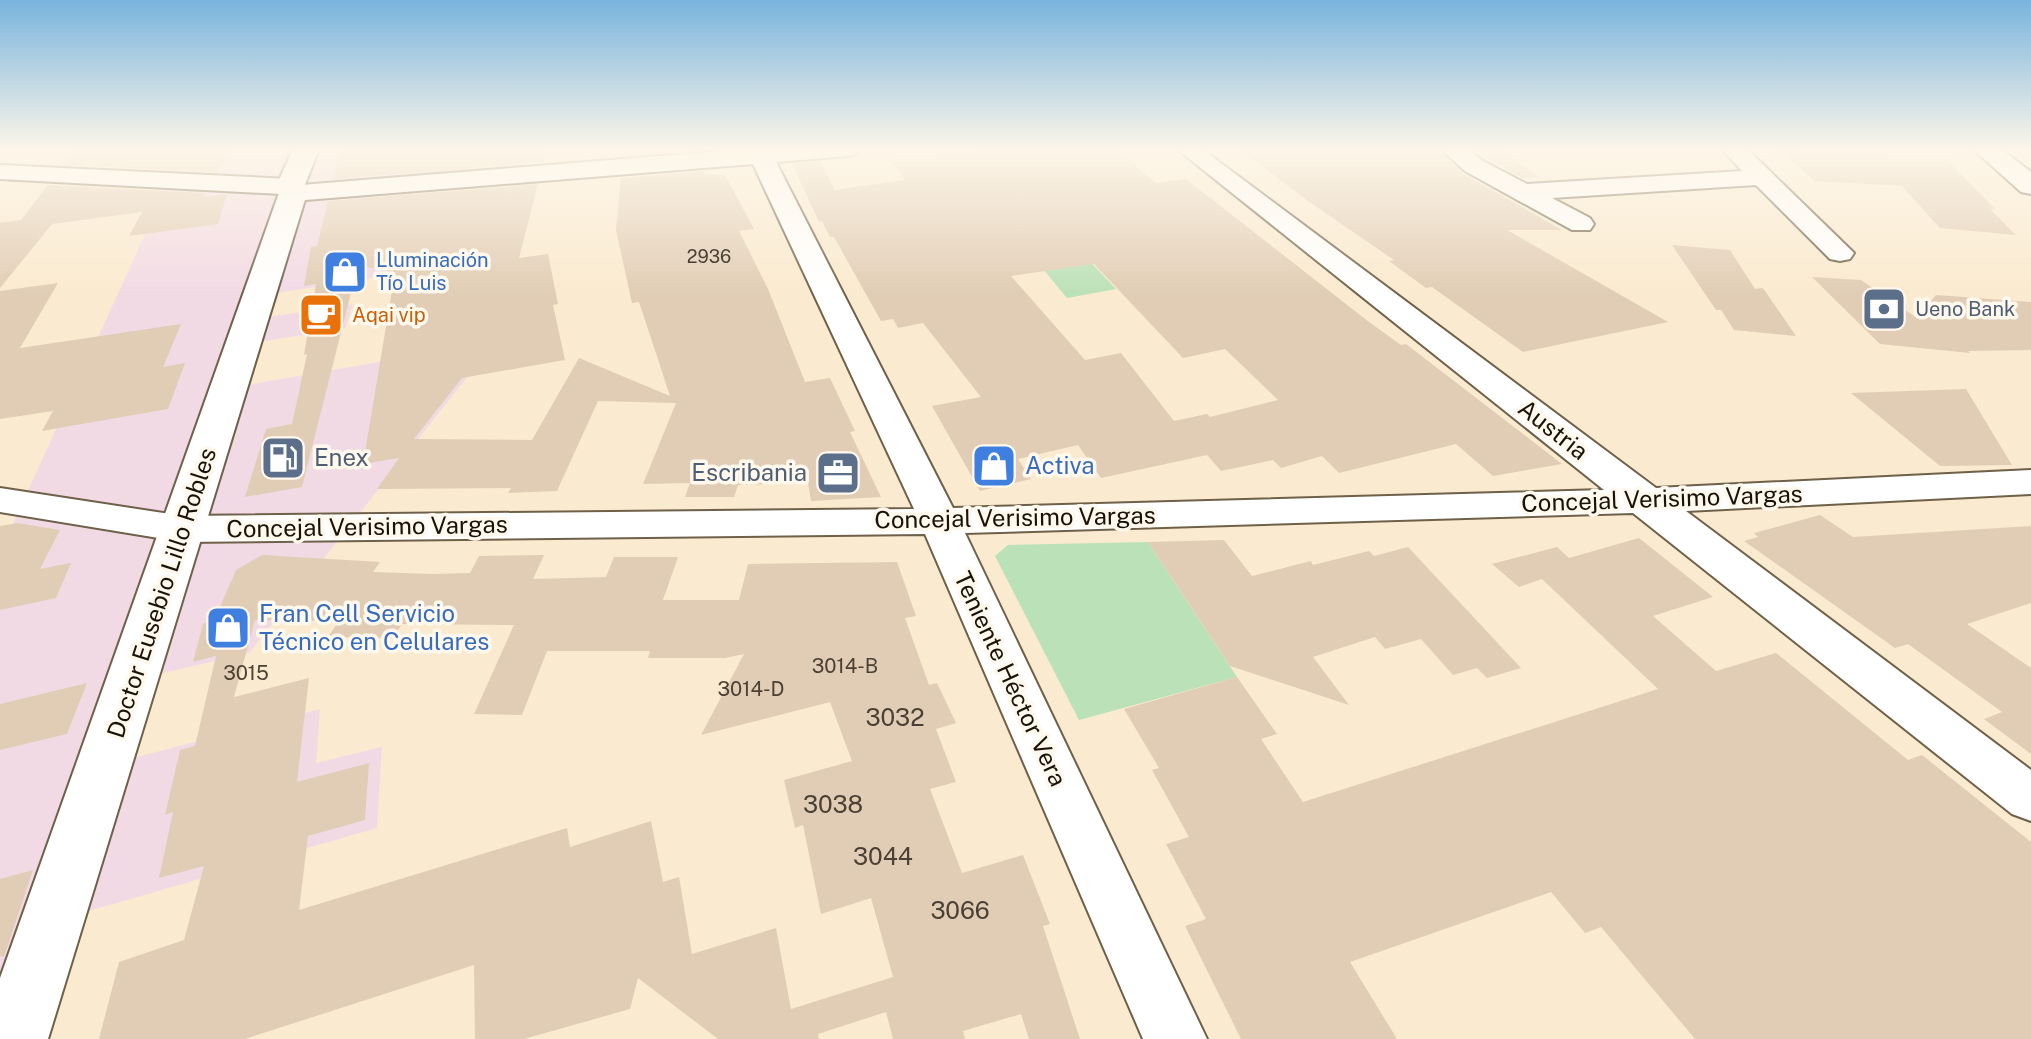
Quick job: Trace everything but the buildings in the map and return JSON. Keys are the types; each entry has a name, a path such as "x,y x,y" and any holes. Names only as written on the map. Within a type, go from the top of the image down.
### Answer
{"main road":[{"name":"Doctor Eusebio Lillo Robles","path":"13,1039 290,197"}],"street":[{"name":"Teniente Héctor Vera","path":"782,197 938,521 1175,1039"},
{"name":"Austria","path":"1251,197 2031,799"},
{"path":"1535,197 1581,224"},
{"path":"1784,197 1840,253"},
{"name":"Concejal Verisimo Vargas","path":"0,500 183,529 938,521 1645,501 2031,482"}],"shaded area":[{"path":"162,197 370,197 353,261 392,256 390,275 270,294 263,318 353,304 345,328 252,343 241,386 390,360 468,376 249,653 151,676 122,761 320,709 316,763 382,747 377,828 68,917 0,1039 0,552"}],"green space":[{"path":"1080,251 1116,289 1067,298 1034,258"},
{"path":"1148,542 1237,677 1079,720 995,556 1008,545"}],"place":[{"name":"Lluminación Tío Luis","path":"345,272"},
{"name":"Ueno Bank","path":"1884,309"},
{"name":"Aqai vip","path":"321,315"},
{"name":"Enex","path":"283,458"},
{"name":"Activa","path":"994,466"},
{"name":"Escribania","path":"838,473"},
{"name":"Fran Cell Servicio Técnico en Celulares","path":"228,628"}]}
